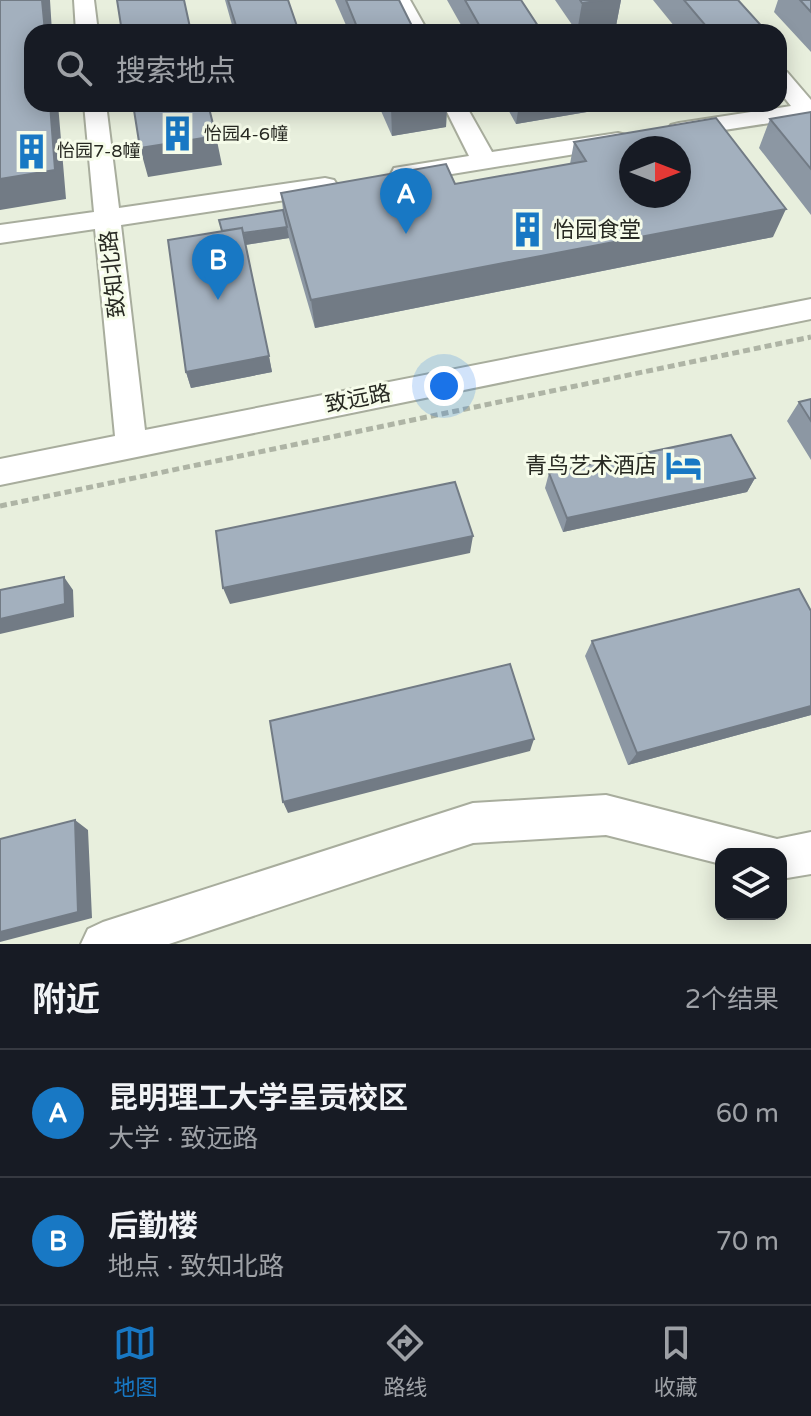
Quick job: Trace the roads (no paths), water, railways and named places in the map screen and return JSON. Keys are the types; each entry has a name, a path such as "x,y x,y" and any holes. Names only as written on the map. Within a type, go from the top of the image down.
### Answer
{"street":[{"path":"84,0 86,24"},
{"path":"400,0 413,24"},
{"path":"787,86 810,112"},
{"name":"致知北路","path":"96,112 131,445"},
{"path":"458,112 484,161"},
{"path":"375,178 810,112"},
{"path":"0,234 344,183"},
{"name":"致远路","path":"0,472 811,309"},
{"path":"103,944 473,823 606,815 740,848"},
{"path":"787,857 811,853"}],"place":[{"name":"怡园4-6幢","path":"178,134"},
{"name":"怡园7-8幢","path":"31,151"},
{"name":"怡园食堂","path":"527,230"},
{"name":"昆明理工大学呈贡校区","path":"406,234"},
{"name":"后勤楼","path":"218,300"},
{"name":"青鸟艺术酒店","path":"683,466"}]}
